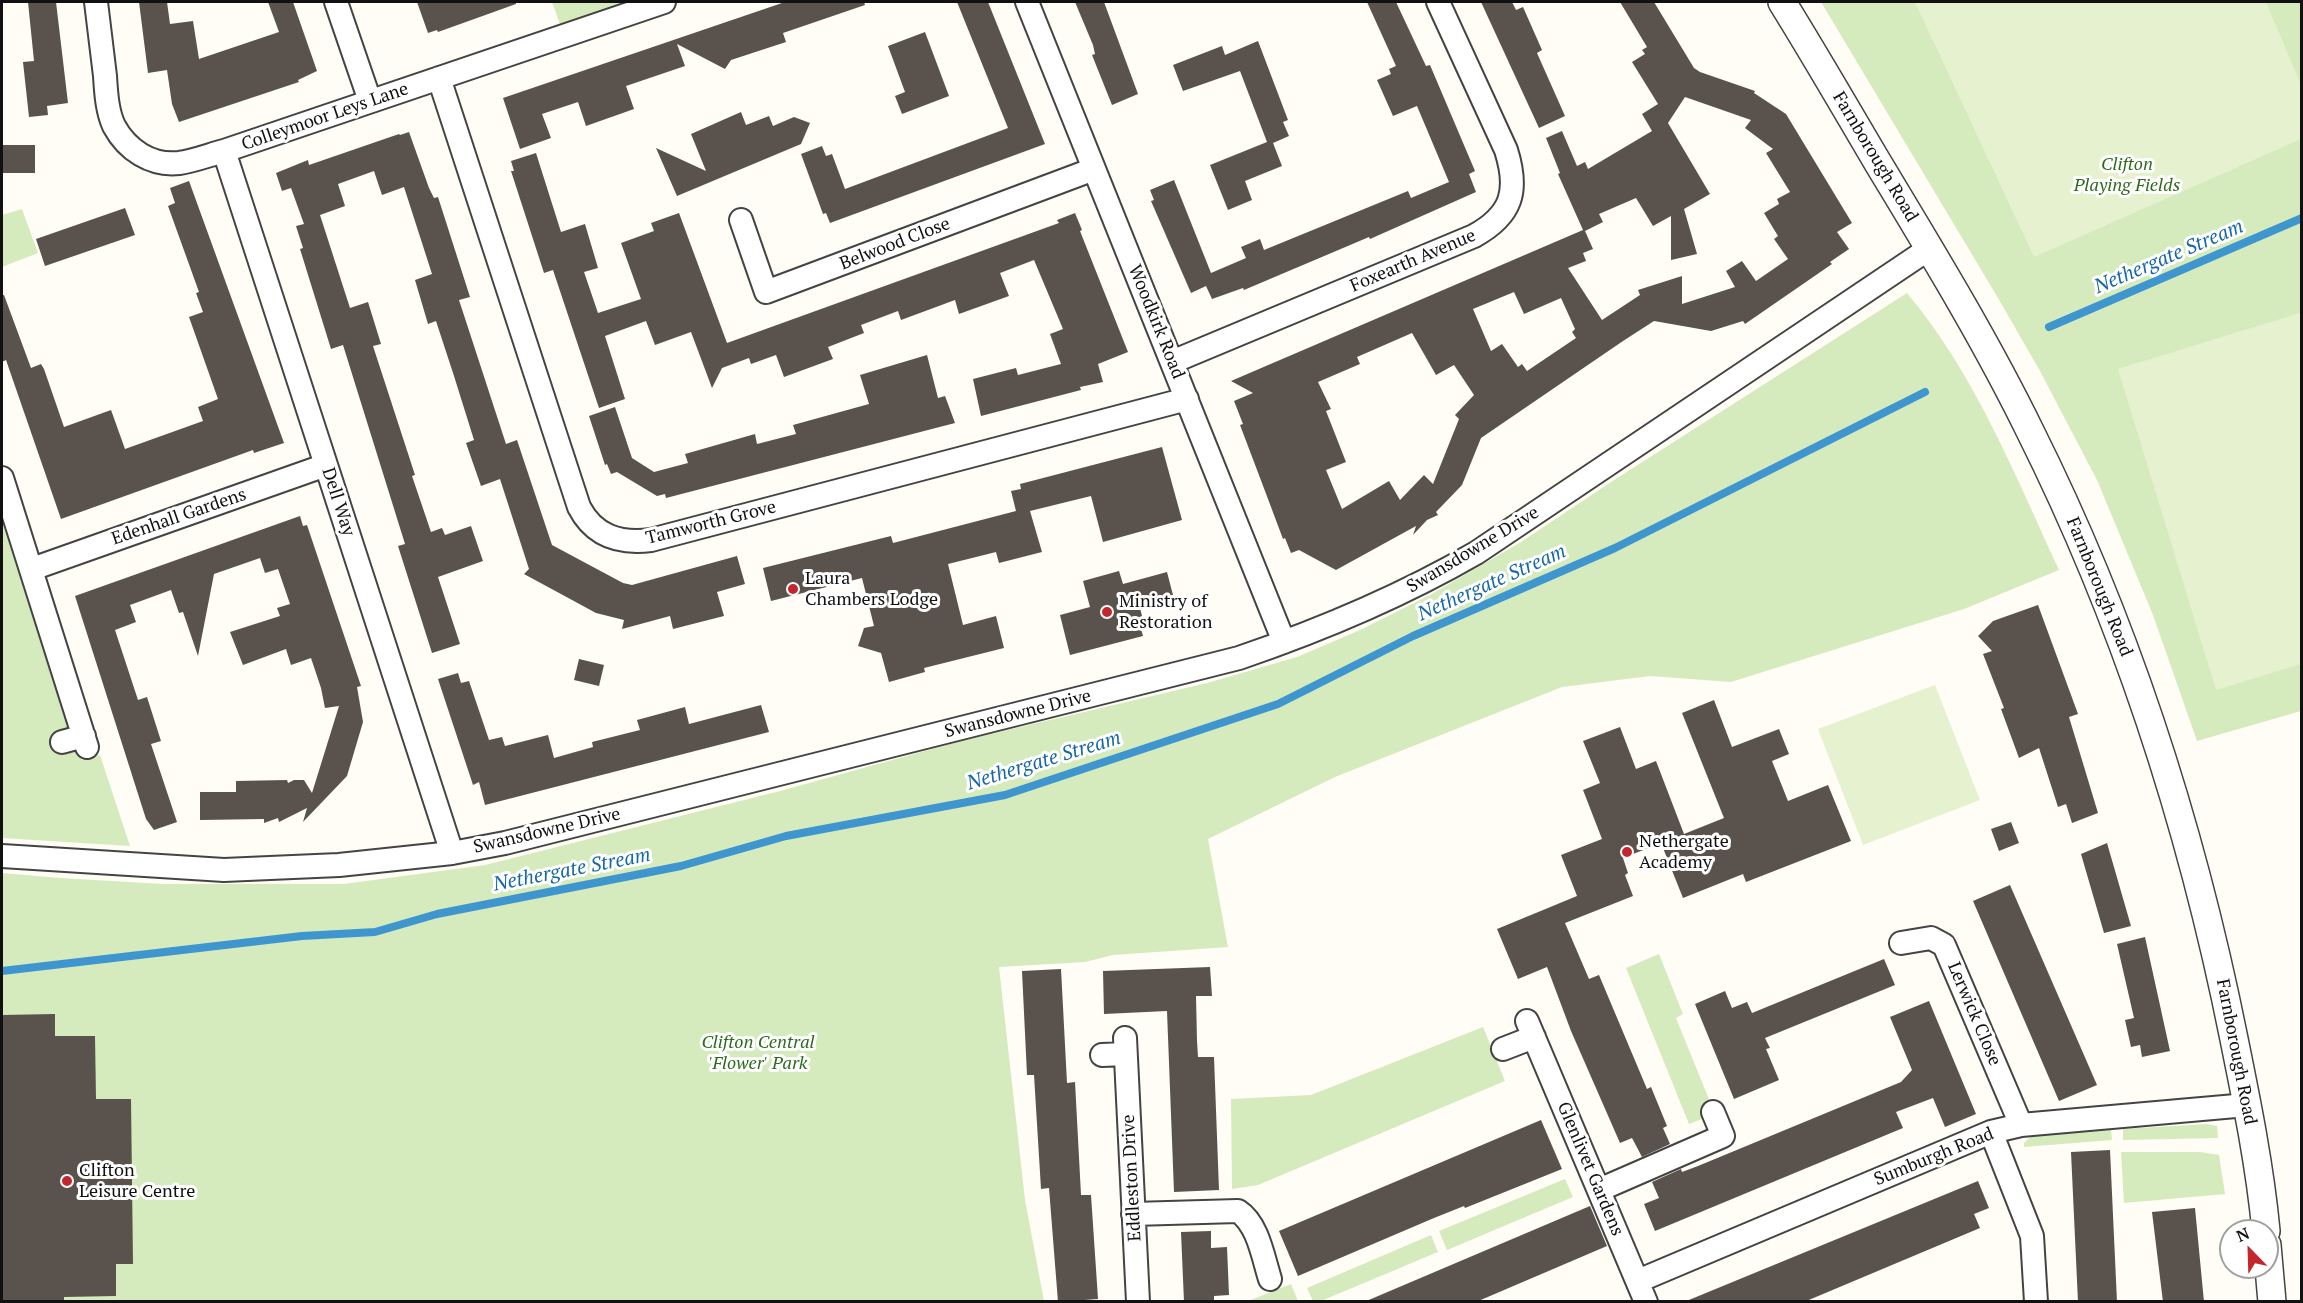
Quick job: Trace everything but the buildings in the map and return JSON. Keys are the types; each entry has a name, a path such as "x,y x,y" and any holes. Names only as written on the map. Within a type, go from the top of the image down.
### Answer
{"street":[{"name":"Colleymoor Leys Lane","path":"96,2 108,104 114,124 134,151 165,162 186,161 224,151 664,2"},
{"path":"336,2 370,101"},
{"name":"Woodkirk Road","path":"1027,2 1284,642"},
{"name":"Foxearth Avenue","path":"1172,362 1474,236 1500,218 1512,192 1511,166 1506,150 1438,2"},
{"name":"Farnborough Road","path":"1782,2 1930,248 2030,430 2124,643 2200,885 2218,958 2247,1105 2265,1219"},
{"name":"Tamworth Grove","path":"439,78 579,507 585,519 603,535 626,542 651,540 1187,399"},
{"name":"Dell Way","path":"224,151 452,853"},
{"name":"Belwood Close","path":"741,220 766,292 1095,169"},
{"name":"Swansdowne Drive","path":"2,856 224,870 339,865 452,853 517,840 1239,658 1356,615 1476,553 1930,248"},
{"name":"Edenhall Gardens","path":"32,569 326,465"},
{"path":"2,478 86,741 62,742"},
{"name":"Lerwick Close","path":"1901,943 1931,938 1944,945 2021,1125"},
{"name":"Glenlivet Gardens","path":"1503,1049 1530,1029 1646,1302"},
{"name":"Eddleston Drive","path":"1102,1056 1125,1046 1138,1302"},
{"name":"Sumburgh Road","path":"1638,1281 1991,1132 2021,1125 2247,1105"},
{"path":"1599,1190 1723,1136 1713,1112"},
{"path":"1991,1132 2032,1236 2036,1302"},
{"path":"1133,1214 1238,1211 1252,1226 1270,1279"},
{"path":"2270,1279 2272,1302"}],"green space":[{"path":"552,2 628,2 628,4 561,27"},
{"name":"Clifton Playing Fields","path":"1821,2 2301,2 2301,711 2197,741 2153,615 2097,480 2040,371 1998,298"},
{"path":"1915,2 2266,2 2301,85 2301,139 2034,257"},
{"path":"22,209 38,253 2,267 2,215"},
{"name":"Clifton Central 'Flower' Park","path":"1907,293 1931,324 1973,391 2010,462 2059,570 1964,609 1731,682 1650,676 1562,687 1335,777 1208,839 1228,947 1113,955 1085,962 999,967 1025,1200 1044,1301 2,1301 2,873 163,884 344,884 485,865 780,791 961,741 1207,683 1297,657 1360,630 1430,595 1521,542"},
{"path":"2300,313 2302,319 2301,664 2216,690 2118,369"},
{"path":"2,503 71,727 57,732 64,754 79,751 82,760 100,755 130,846 2,838"},
{"path":"1935,685 1980,800 1863,845 1818,729"},
{"path":"1659,954 1683,1014 1676,1018 1715,1114 1689,1124 1626,968"},
{"path":"1483,1027 1505,1081 1258,1185 1232,1189 1231,1099 1311,1095"},
{"path":"2207,1124 2217,1126 2218,1138 2123,1140 2123,1129"},
{"path":"2111,1129 2112,1140 2024,1147 2024,1143 2033,1134"},
{"path":"2121,1152 2200,1152 2219,1155 2225,1194 2124,1203"},
{"path":"1565,1179 1573,1197 1447,1250 1439,1231"},
{"path":"1431,1235 1438,1252 1321,1301 1313,1301 1307,1288"},
{"path":"1291,1284 1298,1301 1248,1301"}],"waterway":[{"name":"Nethergate Stream","path":"2049,327 2302,218"},
{"name":"Nethergate Stream","path":"2,971 302,936 375,932 437,914 681,866 786,836 1005,795 1278,704 1413,636 1615,548 1925,392"}],"place":[{"name":"Laura Chambers Lodge","path":"793,589"},
{"name":"Ministry of Restoration","path":"1107,612"},
{"name":"Nethergate Academy","path":"1627,852"},
{"name":"Clifton Leisure Centre","path":"67,1181"}]}
